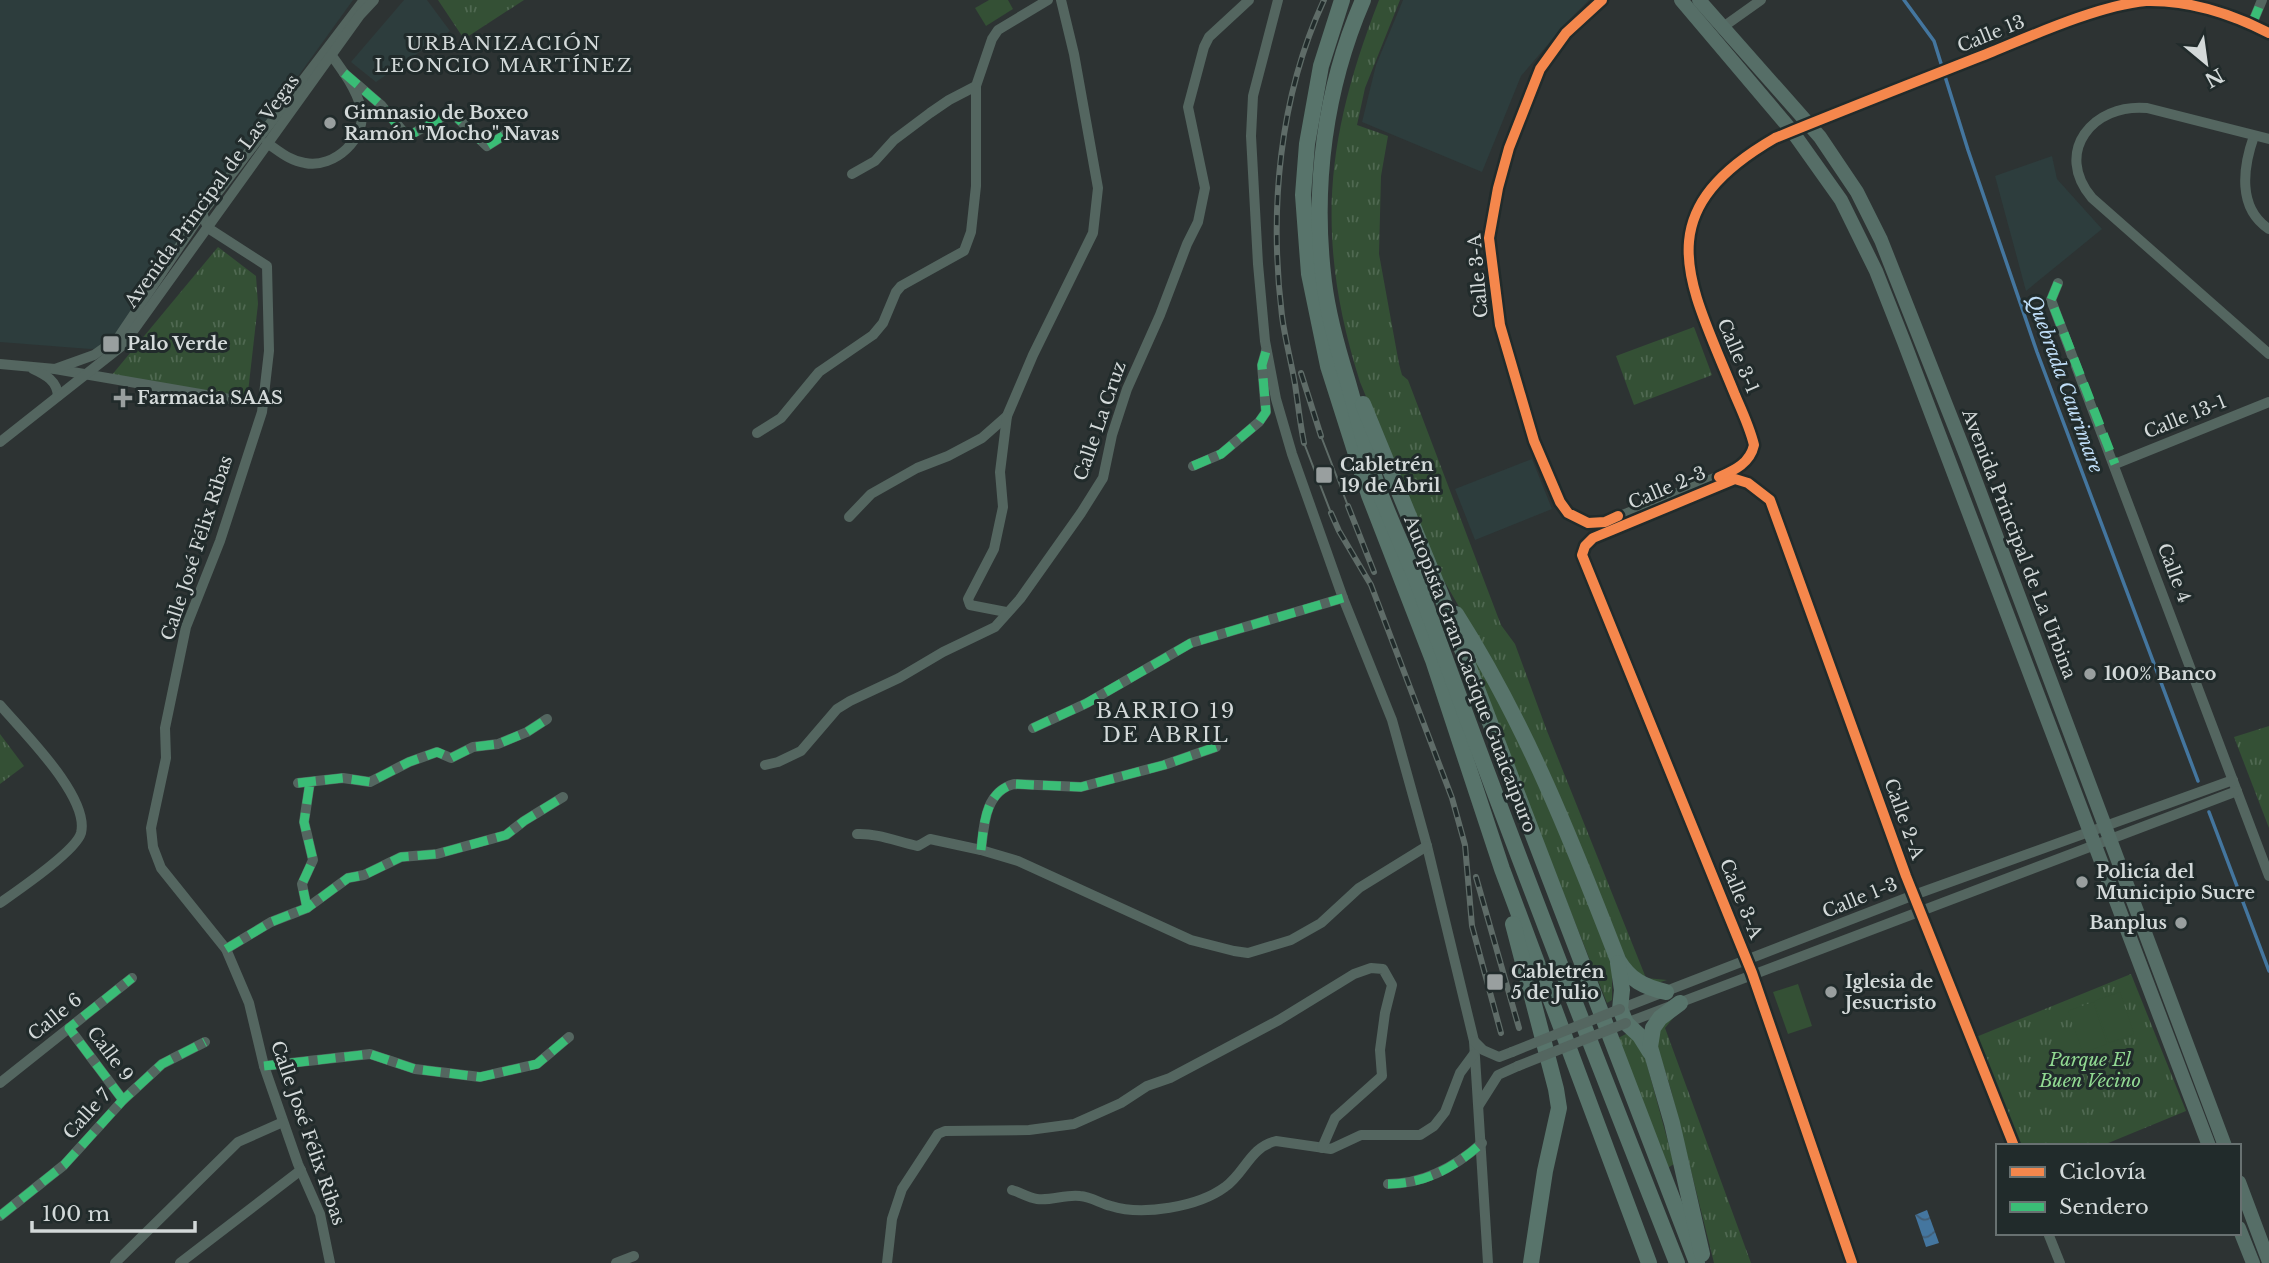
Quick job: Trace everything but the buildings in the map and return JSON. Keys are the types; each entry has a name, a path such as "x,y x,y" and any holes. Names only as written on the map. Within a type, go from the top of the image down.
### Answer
{"highway":[{"name":"Autopista Gran Cacique Guaicaipuro","path":"1342,0 1321,66 1307,144 1303,195 1309,274 1325,356 1369,495 1433,660 1490,834 1649,1263"},
{"name":"Autopista Gran Cacique Guaicaipuro","path":"1363,0 1338,67 1328,115 1320,181 1323,280 1334,334 1377,484 1419,586 1523,869 1677,1263"},
{"path":"1346,378 1362,402 1440,592 1700,1263"},
{"path":"1440,592 1465,627 1493,675 1536,759 1572,841 1618,960 1625,972 1641,985 1666,992"},
{"path":"1490,834 1559,1108 1545,1171 1531,1263"},
{"path":"1618,960 1623,1016 1652,1055"},
{"path":"1680,1003 1660,1018 1653,1028 1650,1047 1672,1123 1697,1230 1700,1263"}],"main road":[{"name":"Avenida Principal de La Urbina","path":"1681,0 1792,131 1841,200 1876,271 2208,1144"},
{"name":"Avenida Principal de La Urbina","path":"1699,0 1810,124 1857,192 1881,240 1972,471 2224,1144"},
{"path":"2241,1187 2269,1262"},
{"path":"2241,1233 2253,1263"}],"street":[{"name":"Avenida Principal de Las Vegas","path":"55,369 94,355 118,338 202,213 364,0"},
{"name":"Avenida Principal de Las Vegas","path":"0,442 123,345 360,15 374,0"},
{"path":"757,433 781,418 819,372 873,335 883,323 895,292 901,286 964,251 971,232 976,186 976,86 992,39 998,30 1048,0"},
{"path":"1006,612 970,605 968,599 994,549 1003,507 1000,472 1007,416 1033,355 1093,233 1098,188 1074,54 1060,0"},
{"name":"Calle La Cruz","path":"765,765 801,751 837,709 850,701 995,627 1052,556 1103,478 1112,435 1127,389 1198,222 1205,188 1188,107 1204,47 1209,37 1248,0"},
{"path":"1278,0 1253,96 1251,136 1258,264 1267,348 1276,399 1289,443 1343,598 1388,709 1427,846 1474,1041 1488,1263"},
{"name":"Calle 3-A","path":"1580,520 1568,513 1560,502 1534,441 1500,325 1489,238 1497,188 1509,148 1540,69 1566,33 1602,0"},
{"path":"1723,27 1761,0"},
{"path":"2252,24 2262,0"},
{"name":"Calle 13","path":"1810,124 2080,19 2116,7 2146,1 2189,4 2252,24 2269,33"},
{"path":"267,143 283,155 307,164 326,162 342,153 357,138 362,121 361,109 344,73 332,56"},
{"path":"344,73 380,105 405,134 412,134 451,112 487,146 514,129"},
{"path":"852,174 875,161 894,140 930,113 976,86"},
{"path":"2269,139 2147,108 2129,107 2112,111 2087,131 2080,141 2075,165 2083,188 2092,198 2269,354"},
{"name":"Calle 3-1","path":"1580,520 1605,522 1732,471 1748,460 1752,453 1753,438 1698,307 1689,261 1689,237 1701,202 1717,181 1740,160 1775,138 1810,124"},
{"path":"2254,136 2244,169 2245,184 2254,213 2269,229"},
{"path":"202,213 208,228"},
{"name":"Calle José Félix Ribas","path":"208,228 267,266 269,351 262,412 220,541 186,628 165,728 166,758 151,828 153,847 161,868 226,949 249,1003 264,1066 301,1170 320,1214 330,1263"},
{"name":"Calle 4","path":"2058,284 2051,300 2269,876"},
{"path":"1193,466 1222,454 1259,422 1266,412 1262,365 1267,348"},
{"path":"0,363 55,369 241,401"},
{"path":"32,368 50,379 57,388 58,396"},
{"name":"Calle 13-1","path":"2115,464 2269,402"},
{"path":"849,517 871,494 917,468 982,438 1007,416"},
{"name":"Calle 2-3","path":"1582,555 1585,545 1593,538 1735,479 1748,483 1770,500"},
{"name":"Calle 2-A","path":"1770,500 1914,895 2013,1144"},
{"name":"Calle 3-A","path":"1582,555 1747,960 1852,1263"},
{"path":"1033,728 1116,687 1191,643 1343,598"},
{"path":"0,705 76,798 81,814 81,835 68,852 0,903"},
{"path":"298,783 310,782 313,779 343,778 370,782 409,762 437,752 451,758 473,747 498,744 527,732 547,719"},
{"path":"981,850 986,812 998,791 1006,786 1081,787 1164,765 1216,747"},
{"path":"307,908 302,884 313,860 304,822 310,782"},
{"name":"Calle 1-3","path":"1623,1016 1666,992 1914,895 2108,834 2235,786"},
{"path":"226,949 271,922 307,908 348,878 364,875 401,857 437,853 506,835 563,797"},
{"path":"858,834 871,834 897,843 918,846 930,839 1018,861 1191,940 1248,953 1291,940 1321,923 1359,888 1427,846"},
{"name":"Calle 1-3","path":"1623,1016 1680,1003 1920,910 2093,839"},
{"path":"887,1263 892,1219 902,1189 938,1134 945,1131 1029,1130 1074,1124 1121,1103 1147,1086 1170,1078 1279,1020 1354,974 1371,968 1383,969 1392,985 1380,1050 1382,1076 1335,1118 1322,1148"},
{"name":"Calle 6","path":"0,1083 132,978"},
{"path":"1474,1041 1483,1050 1499,1057 1623,1016"},
{"path":"1479,1105 1498,1075 1623,1016"},
{"name":"Calle 9","path":"69,1028 123,1100"},
{"path":"264,1066 370,1054 415,1069 480,1077 537,1064 569,1037"},
{"name":"Calle 7","path":"0,1216 64,1165 123,1100 162,1064 205,1042"},
{"path":"1012,1190 1037,1199 1070,1195 1087,1197 1111,1206 1153,1210 1190,1202 1221,1190 1260,1147 1268,1143 1276,1141 1331,1149 1361,1135 1420,1135 1434,1126 1445,1112 1460,1073 1474,1054"},
{"path":"115,1263 238,1142 284,1122"},
{"path":"1388,1184 1405,1184 1437,1174 1462,1161 1482,1143"},
{"path":"180,1263 301,1170"},
{"path":"2049,1235 2060,1263"},
{"path":"616,1263 634,1256"}],"shaded area":[{"path":"0,0 353,0 268,118 125,331 104,348 0,342"},
{"path":"404,0 427,0 450,31 376,82 351,62"},
{"path":"1403,0 1589,0 1521,76 1482,172 1362,122 1376,65"},
{"path":"2052,156 2057,179 2102,229 2026,291 1995,176"},
{"path":"1532,459 1552,509 1475,540 1455,489"}],"green space":[{"path":"438,0 524,0 464,39"},
{"path":"989,0 1008,0 1013,9 986,26 975,8"},
{"path":"1379,0 1400,0 1365,88 1357,125 1388,136 1381,176 1379,254 1402,375 1408,380 1501,625 1515,644 1646,978 1667,980 1657,983 1631,972 1484,650 1443,579 1428,547 1360,382 1336,282 1332,190 1337,144 1347,98"},
{"path":"218,247 256,276 258,304 247,401 111,376"},
{"path":"1694,327 1712,375 1634,405 1616,356"},
{"path":"1474,655 1525,749 1612,962 1612,1000 1607,1003 1470,658"},
{"path":"2269,726 2269,828 2234,737"},
{"path":"0,734 24,766 0,784"},
{"name":"Parque El Buen Vecino","path":"2131,974 2186,1111 2106,1144 2018,1144 1976,1037"},
{"path":"1798,984 1812,1026 1788,1034 1773,992"},
{"path":"2120,992 2134,1034 2109,1043 2094,1001"},
{"path":"2093,1002 2107,1044 2083,1053 2068,1011"},
{"path":"1678,1012 1665,1028 1751,1263 1714,1263 1671,1090 1655,1039 1657,1030"},
{"path":"1628,1033 1643,1050 1674,1164 1666,1169 1616,1039"}],"water":[{"path":"1927,1210 1939,1243 1926,1247 1915,1215"}],"waterway":[{"name":"Quebrada Caurimare","path":"1904,0 1934,41 2037,352 2198,781"},
{"name":"Quebrada Caurimare","path":"2209,812 2269,971"}],"tram line":[{"path":"1321,436 1348,506"},
{"path":"1304,443 1331,513"}],"railway":[{"path":"1304,443 1282,316 1278,276 1278,195 1281,155 1297,75 1324,0"},
{"path":"1301,373 1321,436"},
{"path":"1348,506 1374,572"},
{"path":"1331,513 1371,585 1452,798 1465,845 1472,926 1501,1033"},
{"path":"1476,877 1519,1028"}],"marked path":[{"path":"2252,24 2262,0"},
{"path":"344,73 381,105 405,134 412,134 451,112 487,146 514,129"},
{"path":"2058,283 2051,300 2115,464"},
{"path":"1193,466 1221,454 1259,422 1266,412 1262,365 1267,348"},
{"path":"1033,728 1087,703 1191,643 1343,598"},
{"path":"298,783 343,778 370,782 409,762 437,752 451,758 473,747 498,744 527,732 547,719"},
{"path":"981,850 988,810 997,794 1004,788 1014,784 1081,787 1164,765 1216,747"},
{"path":"307,908 302,884 313,860 304,822 310,782"},
{"path":"226,949 271,922 307,908 348,878 364,875 401,857 437,854 506,835 563,797"},
{"path":"123,1100 69,1028 132,978"},
{"path":"264,1066 370,1054 415,1069 480,1077 537,1064 569,1037"},
{"path":"0,1216 64,1165 123,1100 162,1064 205,1042"},
{"path":"1388,1184 1414,1181 1439,1172 1461,1160 1482,1143"}],"cycle path":[{"path":"1602,0 1566,33 1540,69 1509,148 1489,238 1500,325 1534,441 1560,502 1568,513 1588,523 1605,522 1618,516"},
{"path":"1719,477 1745,461 1754,445 1703,317 1693,284 1689,252 1693,223 1707,194 1734,166 1775,138 2108,8 2146,1 2178,3 2225,14 2269,33"},
{"path":"1852,1263 1752,973 1582,555 1585,546 1593,538 1735,479 1748,483 1770,500 1906,876 2013,1144"}],"place":[{"name":"Gimnasio de Boxeo Ramón \"Mocho\" Navas","path":"330,123"},
{"name":"Palo Verde","path":"111,344"},
{"name":"Farmacia SAAS","path":"123,398"},
{"name":"Cabletrén 19 de Abril","path":"1324,475"},
{"name":"100% Banco","path":"2090,674"},
{"name":"Policía del Municipio Sucre","path":"2082,882"},
{"name":"Banplus","path":"2181,923"},
{"name":"Cabletrén 5 de Julio","path":"1495,982"},
{"name":"Iglesia de Jesucristo","path":"1831,992"}],"district":[{"name":"URBANIZACIÓN LEONCIO MARTÍNEZ","path":"504,54"},
{"name":"BARRIO 19 DE ABRIL","path":"1166,723"}]}
